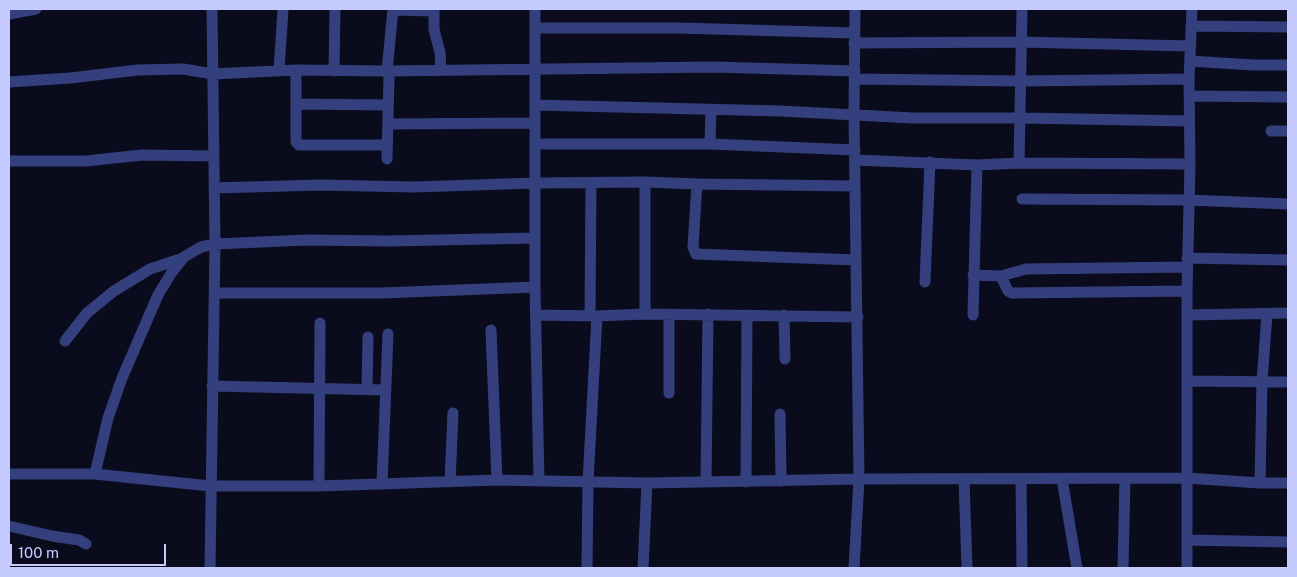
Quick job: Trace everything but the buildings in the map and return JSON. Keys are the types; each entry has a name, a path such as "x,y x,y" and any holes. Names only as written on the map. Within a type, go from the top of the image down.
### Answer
{"street":[{"path":"11,12 36,9"},
{"path":"210,568 215,293 212,9"},
{"path":"279,71 283,9"},
{"path":"334,71 335,9"},
{"path":"387,159 389,77 387,71 393,9 434,11 434,30 440,52 441,70"},
{"path":"535,9 535,287 539,481"},
{"path":"854,568 859,479 854,114 855,9"},
{"path":"1019,163 1022,9"},
{"path":"1187,568 1187,263 1190,164 1189,79 1192,9"},
{"path":"1192,26 1288,27"},
{"path":"535,28 679,28 854,38 1191,46"},
{"path":"1190,61 1288,65"},
{"path":"9,82 70,78 138,70 183,69 213,74 296,70 535,70 714,67 855,75 1020,81 1189,79"},
{"path":"296,70 296,142 299,145 387,145"},
{"path":"1189,96 1288,97"},
{"path":"296,104 388,105"},
{"path":"536,105 854,114 913,118 1190,120"},
{"path":"710,110 710,144"},
{"path":"388,124 535,123"},
{"path":"1271,131 1288,131"},
{"path":"536,144 710,144 977,165 1019,163 1190,164"},
{"path":"9,161 86,161 142,155 214,156"},
{"path":"925,282 930,162"},
{"path":"973,315 977,165"},
{"path":"214,188 320,185 414,187 645,182 855,186"},
{"path":"645,182 645,314"},
{"path":"587,568 593,316 591,183"},
{"path":"696,184 693,247 696,254 856,260"},
{"path":"1022,199 1188,200 1288,204"},
{"path":"65,342 87,314 114,291 150,269 184,257 201,247 215,244 306,240 389,241 535,238"},
{"path":"95,474 108,418 122,378 158,295 184,257"},
{"path":"973,276 1001,276 1026,269 1288,260"},
{"path":"1001,276 1008,291 1012,293 1187,291"},
{"path":"215,293 382,292 535,287"},
{"path":"1187,315 1288,313"},
{"path":"669,314 669,393"},
{"path":"536,315 708,314 858,317"},
{"path":"706,482 708,314"},
{"path":"1260,483 1262,382 1266,314"},
{"path":"746,482 747,315"},
{"path":"784,315 786,359"},
{"path":"319,486 320,322"},
{"path":"491,330 497,480"},
{"path":"382,484 388,334"},
{"path":"367,389 368,337"},
{"path":"1187,381 1288,382"},
{"path":"212,386 386,390"},
{"path":"450,482 454,413"},
{"path":"780,414 781,481"},
{"path":"9,474 95,474 210,486 319,486 497,480 746,482 964,478 1186,478 1288,483"},
{"path":"964,478 967,568"},
{"path":"1123,568 1125,478"},
{"path":"1021,479 1022,568"},
{"path":"1062,479 1077,568"},
{"path":"643,568 647,482"},
{"path":"9,526 79,540 86,544"},
{"path":"1187,540 1288,542"}]}
